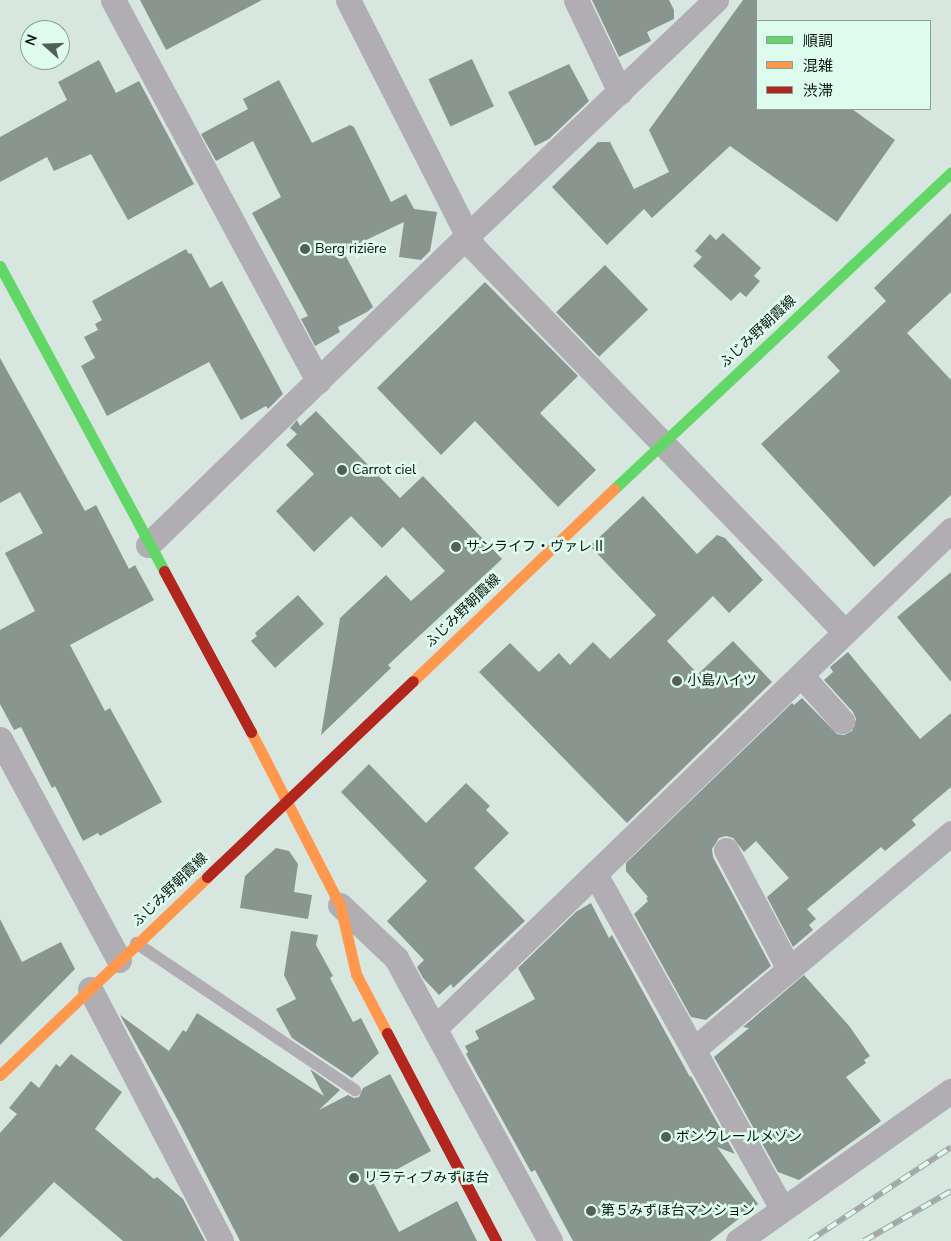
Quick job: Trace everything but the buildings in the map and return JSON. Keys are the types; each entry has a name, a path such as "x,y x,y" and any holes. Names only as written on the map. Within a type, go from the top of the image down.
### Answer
{"main road":[{"name":"ふじみ野朝霞線","path":"0,1075 287,798 662,442 951,172"},
{"path":"0,266 148,545 287,798 340,905 356,974 496,1241"}],"street":[{"path":"113,0 318,381"},
{"path":"348,0 474,248 845,632"},
{"path":"576,0 620,92"},
{"path":"148,545 468,235 716,0"},
{"path":"436,1027 951,530"},
{"path":"801,675 842,721"},
{"path":"0,739 118,960"},
{"path":"694,1049 951,833"},
{"path":"726,850 789,970"},
{"path":"595,874 782,1210"},
{"path":"340,905 396,958 436,1027 550,1241"},
{"path":"90,989 222,1241"},
{"path":"738,1241 951,1091"}],"lane":[{"path":"136,943 355,1090"}],"railway":[{"path":"809,1241 951,1147"},
{"path":"864,1241 951,1191"}],"traffic: fast":[{"path":"614,489 951,172"},
{"path":"0,266 164,571"}],"traffic: slow":[{"path":"413,681 614,489"},
{"path":"251,732 340,905 356,974 387,1033"},
{"path":"0,1075 207,877"}],"traffic: jam":[{"path":"164,571 251,732"},
{"path":"207,877 413,681"},
{"path":"387,1033 496,1241"}],"place":[{"name":"Berg riziēre","path":"305,249"},
{"name":"Carrot ciel","path":"342,470"},
{"name":"サンライフ・ヴァレⅡ","path":"456,547"},
{"name":"小島ハイツ","path":"677,681"},
{"name":"ボンクレールメゾン","path":"666,1137"},
{"name":"リラティブみずほ台","path":"354,1178"},
{"name":"第５みずほ台マンション","path":"591,1211"}]}
